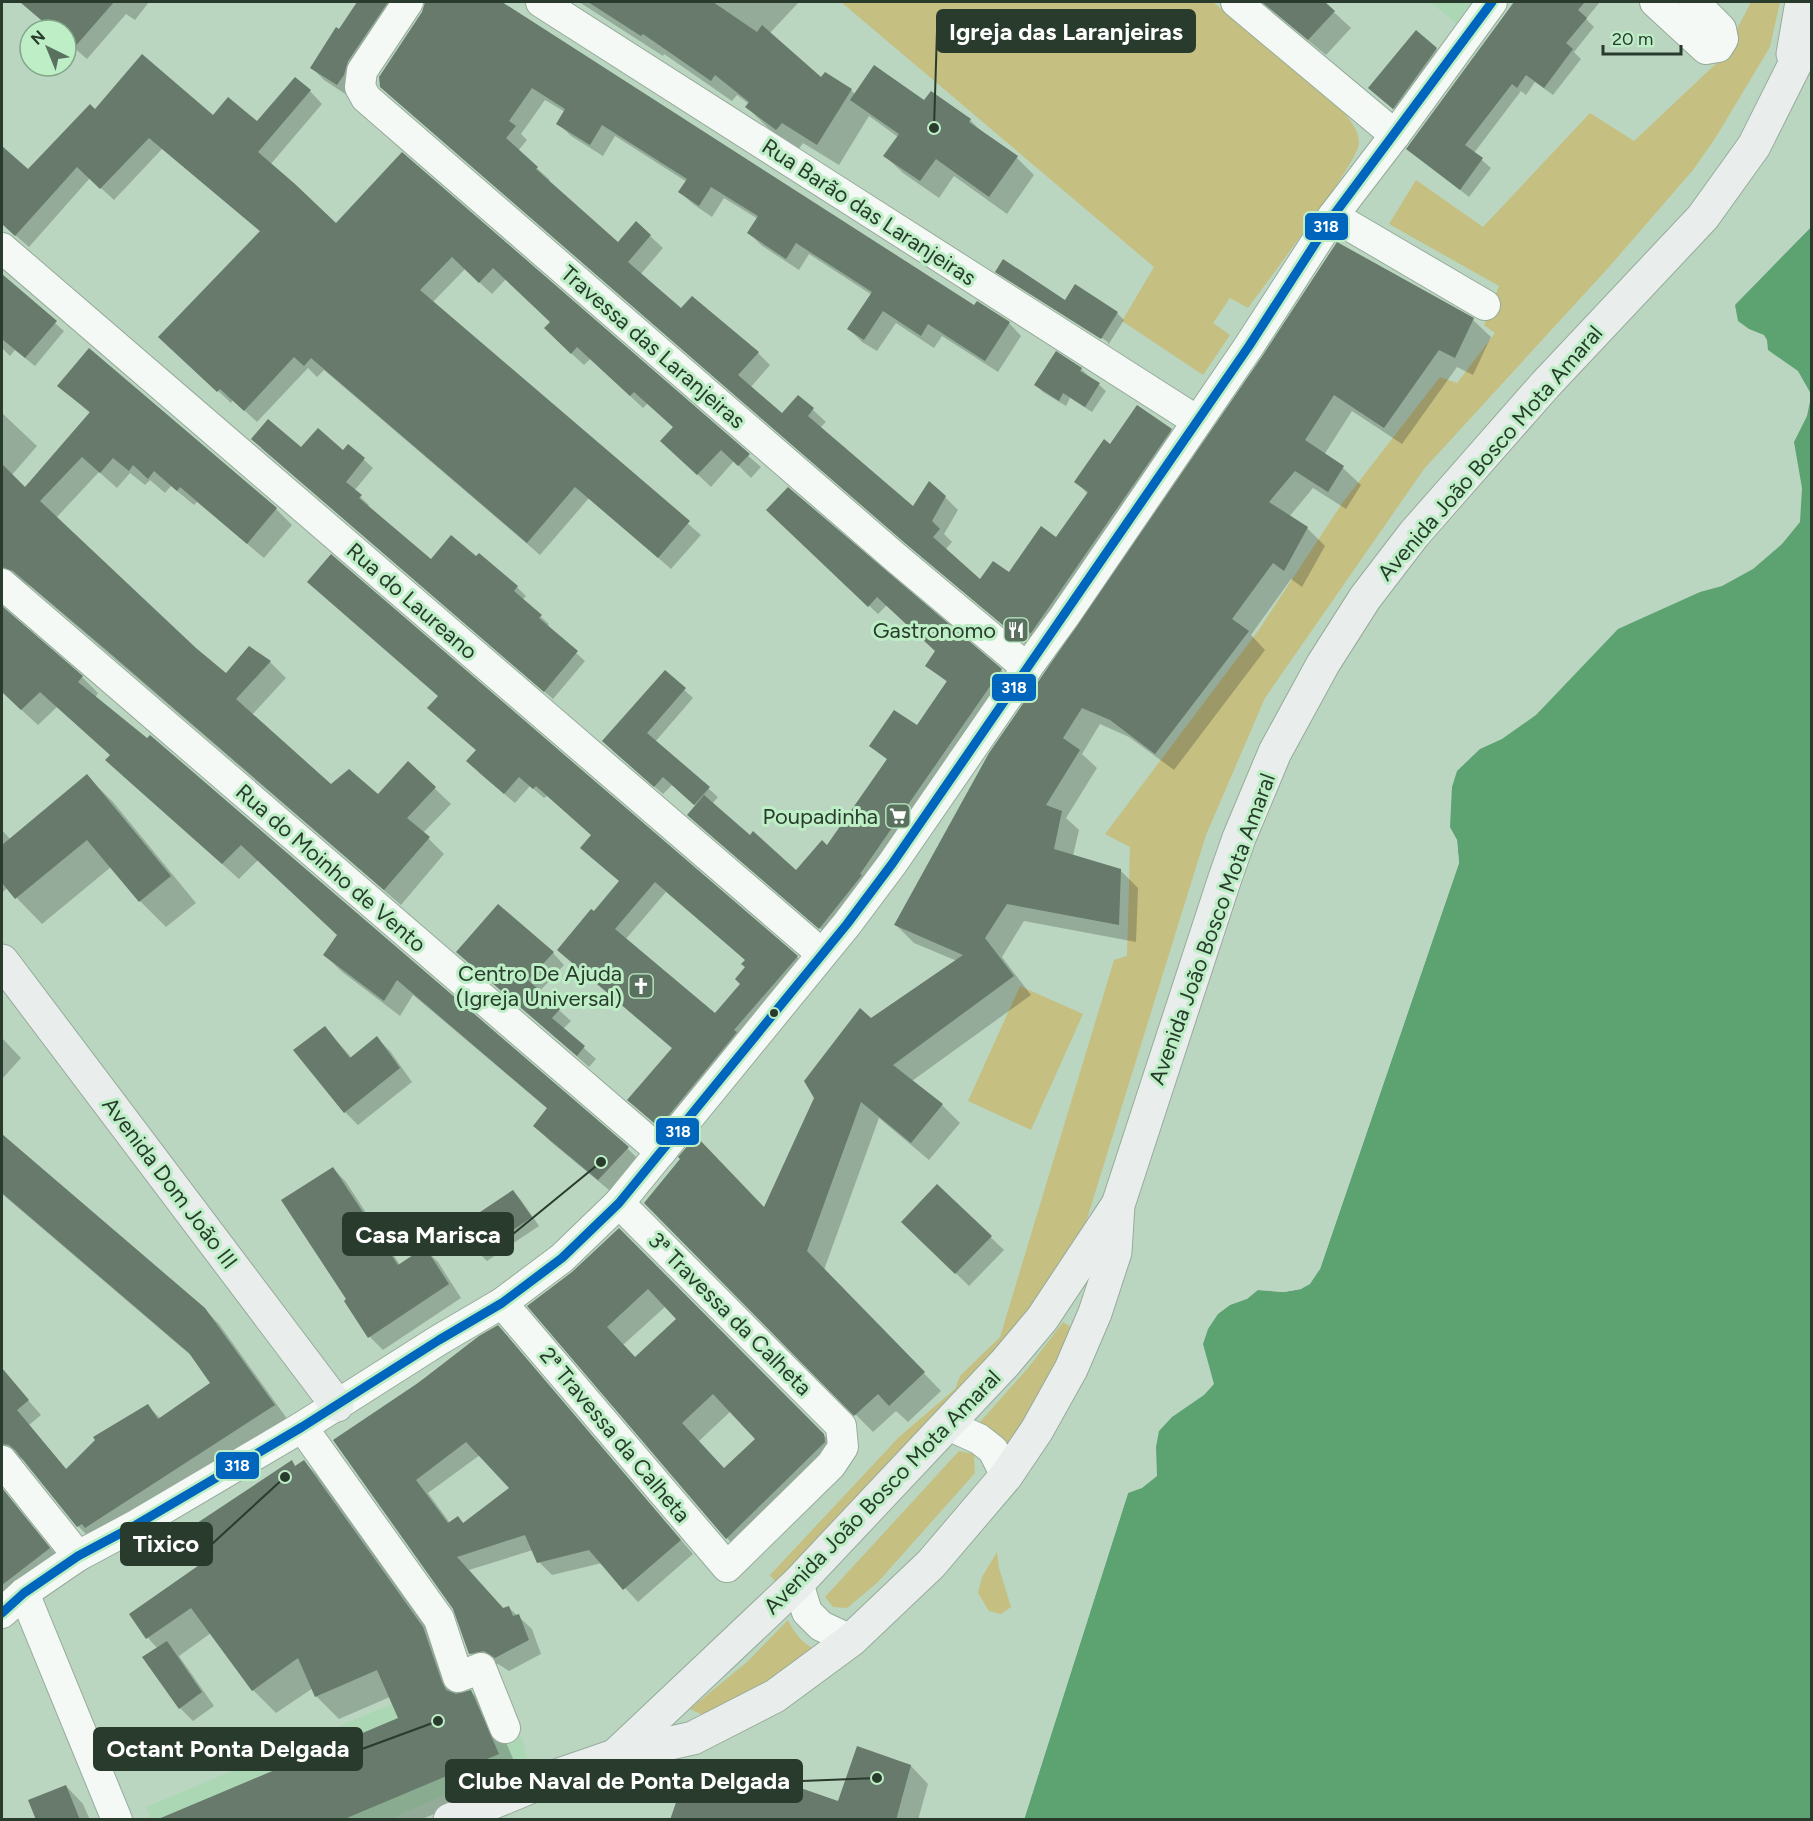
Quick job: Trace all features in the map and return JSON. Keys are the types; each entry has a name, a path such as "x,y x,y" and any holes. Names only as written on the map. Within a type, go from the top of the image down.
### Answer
{"main road":[{"name":"Avenida João Bosco Mota Amaral","path":"1791,70 1802,2"},
{"name":"Avenida João Bosco Mota Amaral","path":"450,1820 559,1774 617,1755 693,1738 775,1696 851,1640 931,1564 1006,1476 1037,1430 1071,1369 1095,1313 1115,1252 1118,1205 1239,838 1275,752 1323,664 1365,598 1414,534 1545,385 1703,217 1754,146 1812,30"},
{"name":"Avenida Dom João III","path":"2,961 337,1405"},
{"name":"Avenida João Bosco Mota Amaral","path":"617,1755 798,1583 1005,1363 1042,1319 1118,1205"}],"street":[{"name":"Travessa das Laranjeiras","path":"408,2 362,71 360,87 366,98 886,550 1027,668"},
{"name":"Rua Barão das Laranjeiras","path":"541,2 1197,421"},
{"path":"1236,2 1395,135"},
{"path":"2,1613 24,1593 78,1556 136,1525 302,1427 502,1303 562,1258 619,1203 822,954 892,864 1250,346 1333,216 1492,2"},
{"path":"1655,2 1706,49 1718,47 1723,39 1721,29 1694,2"},
{"path":"1333,216 1485,305"},
{"name":"Rua do Laureano","path":"2,248 822,954"},
{"name":"Rua do Moinho de Vento","path":"2,584 661,1152"},
{"name":"3ª Travessa da Calheta","path":"619,1203 841,1426 843,1447 831,1465 727,1567"},
{"name":"2ª Travessa da Calheta","path":"502,1303 727,1567"},
{"path":"946,1424 979,1439 993,1450 1006,1476"},
{"path":"302,1427 439,1619 458,1677 481,1668 505,1728"},
{"path":"2,1461 78,1556"},
{"path":"798,1583 807,1612 821,1626 851,1640"},
{"path":"24,1593 117,1820"}],"shaded area":[{"path":"841,2 1213,2 1345,114 1353,124 1359,143 1355,155 1328,197 1248,308 1230,298 1213,323 1230,335 1203,375 1122,321 1154,267"},
{"path":"1430,2 1472,2 1456,23"},
{"path":"1751,2 1780,2 1770,47 1716,137 1693,170 1609,267 1424,469 1265,698 1206,835 1086,1222 1047,1296 779,1587 770,1575 899,1437 955,1389 960,1376 1000,1337 1114,960 1127,956 1130,847 1105,834 1258,631 1343,502 1440,377 1457,383 1495,333 1484,325 1499,286 1389,224 1416,180 1483,227 1590,113 1634,141 1722,58"},
{"path":"1811,227 1811,394 1798,371 1768,350 1764,335 1749,329 1738,321 1735,305"},
{"path":"1811,397 1811,1819 1024,1820 1128,1493 1142,1488 1157,1476 1156,1447 1159,1431 1172,1417 1204,1395 1214,1384 1203,1344 1208,1329 1218,1314 1230,1305 1247,1299 1258,1290 1284,1292 1301,1289 1320,1269 1459,863 1457,840 1450,827 1452,787 1457,771 1480,749 1502,739 1536,715 1618,629 1700,592 1722,586 1753,569 1782,544 1800,522 1802,488 1794,442 1807,416"},
{"path":"1020,986 1083,1014 1031,1130 968,1101"},
{"path":"1063,1322 1075,1330 1011,1451 980,1422 1028,1368"},
{"path":"959,1451 974,1454 975,1473 878,1582 847,1608 833,1607 825,1597"},
{"path":"997,1552 999,1568 1011,1607 1001,1614 989,1611 978,1593 982,1577"},
{"path":"788,1620 800,1638 817,1651 709,1718 690,1709 747,1662"},
{"path":"494,1661 527,1759 390,1819 151,1819 146,1807"}],"pier":[{"path":"1812,224 1811,227 1732,307 1732,303"},
{"path":"1447,824 1457,840 1459,863 1320,1269 1310,1284 1301,1289 1284,1292 1258,1290 1258,1287 1284,1289 1300,1286 1308,1281 1318,1268 1456,862 1454,841"},
{"path":"1129,1490 1024,1819 1021,1820 1125,1492"}],"building":[{"path":"20,2 114,2 78,43 78,18 39,18"},
{"path":"357,2 388,2 348,61 344,75 337,85 310,68 336,27 339,29"},
{"path":"425,2 502,2 974,305 977,301 1010,322 985,361 928,324 921,336 883,311 864,340 847,329 872,292 796,243 786,259 747,233 758,216 711,187 699,206 678,192 687,179 602,125 590,145 556,124 565,109 532,88 509,121 516,126 506,138 538,167 536,169 618,242 636,221 651,235 628,262 681,308 692,296 759,352 738,375 782,413 798,395 814,408 808,416 913,506 929,481 946,496 932,521 940,529 933,537 980,579 993,561 1009,572 1041,526 1056,537 1088,492 1074,482 1104,439 1110,444 1137,405 1172,429 1031,633 1028,632 1022,641 906,544 380,87 379,77 422,12"},
{"path":"588,2 713,2 757,32 762,25 821,77 825,72 852,89 817,145 782,123 776,130 745,107 749,102 715,75 711,81 643,34 641,36"},
{"path":"1262,2 1325,2 1335,11 1308,40"},
{"path":"1514,2 1585,2 1578,10 1587,18 1566,43 1573,49 1544,88 1526,75 1517,88 1512,84 1465,145 1483,158 1460,190 1406,149"},
{"path":"1416,30 1437,48 1393,109 1368,88"},
{"path":"142,54 213,115 228,97 257,121 295,77 311,90 258,152 336,223 402,152 750,454 738,466 721,450 697,475 660,441 673,427 634,392 630,396 577,347 571,354 544,328 550,322 493,268 479,283 452,257 420,290 690,521 658,558 575,487 527,543 311,358 304,366 294,357 244,411 220,389 217,392 158,337 260,231 149,138 100,189 77,167 15,236 2,224 2,146 28,169 90,104 95,109"},
{"path":"874,65 924,100 931,91 971,119 969,122 1018,156 989,197 936,159 920,181 883,156 899,134 850,100"},
{"path":"1337,242 1474,318 1455,358 1439,350 1384,428 1334,395 1305,440 1344,466 1328,492 1295,471 1269,502 1308,527 1284,571 1273,563 1232,619 1249,631 1155,754 1110,720 1082,708 1063,738 1080,750 1046,805 1062,811 1054,849 1121,869 1119,925 1007,904 985,938 1014,976 893,1065 943,1104 911,1143 861,1102 807,1251 925,1372 889,1406 878,1394 854,1416 644,1203 696,1136 764,1207 814,1098 804,1081 860,1008 871,1018 963,955 894,925 989,753 1263,355"},
{"path":"1003,259 1065,300 1075,284 1118,312 1101,339 995,272"},
{"path":"2,274 57,321 25,358 2,339"},
{"path":"89,348 277,508 247,544 180,487 177,491 154,471 148,479 133,465 129,471 113,458 100,473 82,457 40,501 196,648 226,673 249,646 271,661 236,699 331,784 349,769 378,794 408,761 436,787 407,818 430,837 384,890 13,571 2,567 2,464 25,487 90,412 57,386"},
{"path":"1056,351 1082,368 1080,371 1100,383 1085,407 1063,393 1059,401 1034,385"},
{"path":"268,419 301,447 318,428 343,450 348,444 365,458 346,482 362,495 359,498 431,559 451,535 476,556 479,553 518,586 514,591 542,615 539,618 578,651 544,692 251,439"},
{"path":"788,487 1002,669 860,874 862,875 819,929 687,815 704,795 750,835 753,831 796,870 822,840 827,845 887,759 869,746 894,710 917,725 947,681 925,666 935,651 877,597 868,607 766,510"},
{"path":"331,554 798,956 734,1030 737,1032 659,1127 627,1100 672,1048 557,950 591,909 594,911 619,881 580,848 591,835 536,786 533,789 519,777 504,794 466,761 476,750 427,708 438,696 307,582","holes":["655,882 745,960 741,964 745,967 735,979 740,984 715,1013 615,929"]},
{"path":"2,606 83,676 78,682 147,738 150,735 629,1147 598,1180 533,1126 547,1108 397,980 384,1001 323,955 337,935 241,845 222,864 105,760 110,755 40,692 21,710 2,692"},
{"path":"665,670 686,688 647,733 710,787 694,805 663,777 654,787 602,741"},
{"path":"87,774 171,876 139,902 87,840 15,899 2,883 2,845"},
{"path":"498,904 554,952 528,980 560,1009 552,1018 585,1046 577,1056 456,952"},
{"path":"325,1026 350,1058 377,1036 400,1068 344,1113 293,1050"},
{"path":"2,1134 205,1308 275,1405 85,1528 82,1524 77,1527 15,1450 9,1445 2,1444 2,1368 29,1400 17,1410 66,1469 95,1440 93,1437 148,1404 158,1419 210,1383 189,1353 2,1193"},
{"path":"333,1167 398,1265 425,1247 449,1284 368,1338 344,1301 346,1299 281,1200"},
{"path":"937,1184 992,1236 955,1274 901,1222"},
{"path":"513,1190 532,1217 478,1254 459,1226"},
{"path":"619,1228 824,1434 825,1442 726,1539 527,1306 572,1272","holes":["648,1289 676,1319 635,1357 607,1327","713,1394 755,1439 724,1468 682,1423"]},
{"path":"498,1325 681,1540 623,1590 589,1550 537,1563 525,1535 457,1557 503,1608 509,1606 513,1616 519,1614 529,1640 495,1658 484,1651 469,1654 453,1609 333,1440 418,1383 479,1336","holes":["466,1442 509,1488 463,1523 458,1516 448,1523 416,1480"]},
{"path":"292,1460 295,1466 304,1460 423,1627 446,1690 456,1694 471,1690 499,1754 342,1820 156,1820 398,1718 377,1670 315,1697 298,1658 252,1691 191,1608 146,1639 129,1614 205,1561 185,1531"},
{"path":"2,1488 50,1548 2,1585"},
{"path":"167,1641 202,1692 179,1709 142,1657"},
{"path":"857,1746 911,1765 896,1820 670,1820 687,1770 735,1786 743,1768 838,1801"},
{"path":"66,1785 80,1820 36,1820 28,1800"}],"transit line":[{"name":"318","path":"2,1613 24,1593 78,1556 136,1525 302,1427 502,1303 562,1258 619,1203 847,924 892,864 1249,346 1333,216 1492,2"}],"place":[{"name":"Igreja das Laranjeiras","path":"934,128"},
{"name":"Gastronomo","path":"1016,630"},
{"name":"Poupadinha","path":"898,816"},
{"name":"Centro De Ajuda (Igreja Universal)","path":"641,986"},
{"name":"Casa Marisca","path":"601,1162"},
{"name":"Tixico","path":"285,1477"},
{"name":"Octant Ponta Delgada","path":"438,1721"},
{"name":"Clube Naval de Ponta Delgada","path":"877,1778"}]}
